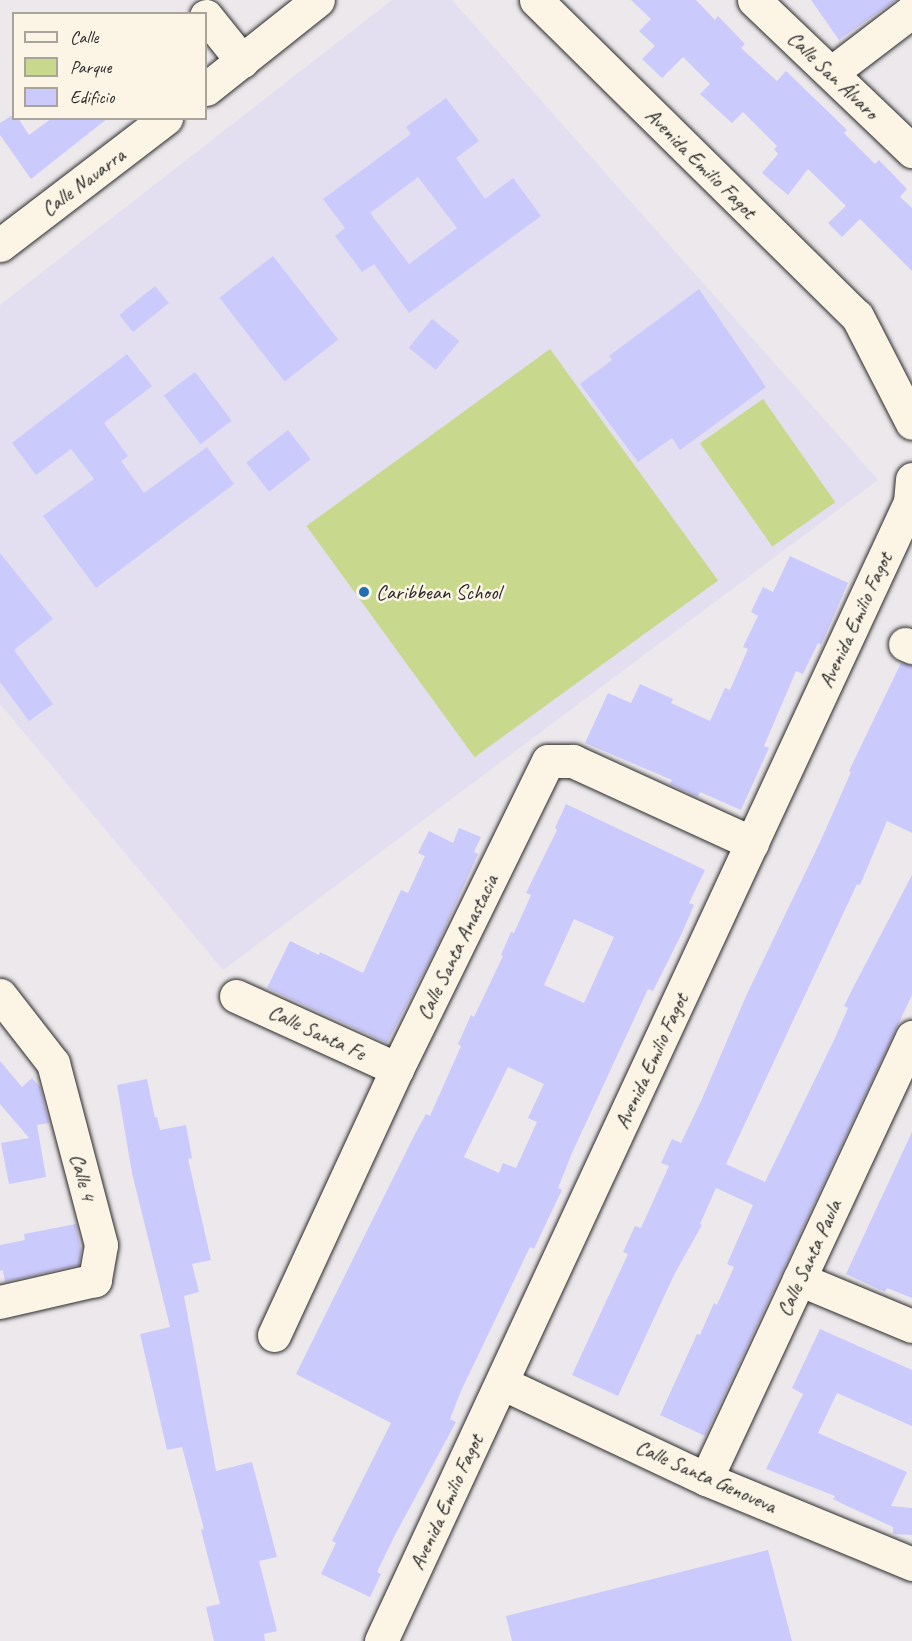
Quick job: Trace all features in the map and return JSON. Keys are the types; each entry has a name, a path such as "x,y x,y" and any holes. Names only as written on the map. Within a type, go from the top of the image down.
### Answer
{"street":[{"path":"193,0 203,12"},
{"path":"207,87 318,0"},
{"name":"Avenida Emilio Fagot","path":"536,0 856,316 912,423"},
{"name":"Calle San Álvaro","path":"754,0 912,152"},
{"path":"831,73 912,10"},
{"path":"207,17 242,61"},
{"name":"Calle Navarra","path":"0,245 163,120"},
{"name":"Avenida Emilio Fagot","path":"381,1641 910,502 912,479"},
{"name":"Calle Santa Anastacia","path":"274,1335 397,1069 548,761 573,761 752,843"},
{"name":"Calle 4","path":"0,995 53,1063 100,1245 95,1280 0,1302"},
{"name":"Calle Santa Fe","path":"236,996 397,1069"},
{"name":"Calle Santa Paula","path":"706,1479 799,1279 900,1092 912,1037"},
{"path":"799,1279 912,1326"},
{"name":"Calle Santa Genoveva","path":"502,1383 706,1479 912,1564"}],"shaded area":[{"name":"Caribbean School","path":"392,0 452,0 878,480 223,970 0,704 0,305"}],"green space":[{"path":"550,349 718,580 475,757 306,526"},
{"path":"763,399 835,502 772,546 700,443"}],"building":[{"path":"631,0 696,0 715,20 718,16 745,44 741,48 777,81 786,71 847,130 844,133 875,164 879,160 907,189 900,197 912,208 912,271 860,219 842,237 828,223 846,206 808,169 788,195 762,173 778,154 774,149 777,146 743,112 732,123 700,94 710,84 683,57 662,78 642,59 655,46 639,31 651,19"},
{"path":"811,0 896,0 839,40"},
{"path":"446,98 479,141 456,158 485,199 513,178 541,216 409,313 374,264 362,272 335,236 345,228 323,199 411,134 406,127","holes":["418,177 457,228 409,264 370,213"]},
{"path":"12,115 12,120 19,120 29,135 49,120 105,120 31,179 0,135 0,123"},
{"path":"273,256 338,340 285,381 219,298"},
{"path":"155,286 169,303 133,332 119,315"},
{"path":"699,289 766,387 680,450 672,438 638,462 580,384 612,360 609,356"},
{"path":"432,319 459,341 436,370 409,348"},
{"path":"127,354 152,386 104,423 128,456 121,461 144,493 207,447 234,484 96,588 43,516 94,479 71,449 36,475 12,443"},
{"path":"195,372 232,421 201,444 164,395"},
{"path":"288,430 311,459 269,492 246,463"},
{"path":"0,553 53,619 14,650 53,704 29,721 0,682"},
{"path":"790,556 848,583 821,645 818,643 803,674 796,671 764,746 769,748 741,810 700,792 698,797 670,784 672,780 585,743 608,693 631,703 640,684 673,699 671,703 710,721 725,688 730,690 748,649 743,647 758,616 751,612 763,587 773,592"},
{"path":"901,663 912,665 912,833 887,821 860,885 857,884 726,1164 765,1182 835,1038 848,1008 844,1006 912,875 912,995 705,1436 660,1415 697,1334 700,1335 714,1303 717,1305 734,1267 727,1264 753,1205 716,1188 700,1224 702,1225 674,1275 618,1396 572,1375 628,1254 623,1252 635,1226 641,1228 669,1166 661,1163 672,1139 681,1143 746,996 821,840 851,772 849,771"},
{"path":"566,804 705,870 689,903 694,905 682,933 653,991 648,989 572,1153 558,1188 562,1190 534,1249 530,1247 461,1391 450,1419 456,1422 395,1535 377,1572 381,1574 370,1597 321,1574 336,1543 332,1541 391,1423 296,1374 415,1134 426,1114 430,1116 461,1046 458,1044 471,1015 474,1017 503,956 501,955 511,932 514,933 531,895 526,893 557,830 555,828","holes":["574,919 614,937 584,1003 544,985","508,1067 544,1084 528,1118 537,1122 516,1168 503,1163 499,1173 464,1157"]},
{"path":"459,828 481,837 474,852 478,854 436,948 387,1043 267,988 290,941 319,955 320,952 363,973 401,890 408,893 425,856 418,853 429,831 453,843"},
{"path":"0,1061 22,1087 32,1078 40,1087 49,1123 37,1125 46,1177 9,1184 1,1143 29,1138 0,1104"},
{"path":"147,1079 155,1118 157,1117 160,1130 186,1125 192,1158 188,1159 211,1260 192,1264 199,1292 184,1296 216,1471 252,1462 277,1557 259,1561 277,1631 264,1634 265,1641 214,1641 206,1607 220,1604 201,1530 204,1529 182,1447 167,1450 140,1334 170,1327 132,1173 117,1085"},
{"path":"912,1132 912,1298 887,1288 885,1292 846,1274"},
{"path":"76,1224 81,1251 79,1265 5,1282 3,1270 0,1271 0,1245 25,1240 24,1234"},
{"path":"820,1329 912,1370 912,1426 837,1393 818,1433 907,1472 891,1506 912,1508 912,1535 893,1534 893,1527 833,1499 835,1496 766,1469 803,1394 792,1388"},
{"path":"768,1550 792,1641 512,1641 506,1616"}],"place":[{"name":"Caribbean School","path":"364,592"}]}
